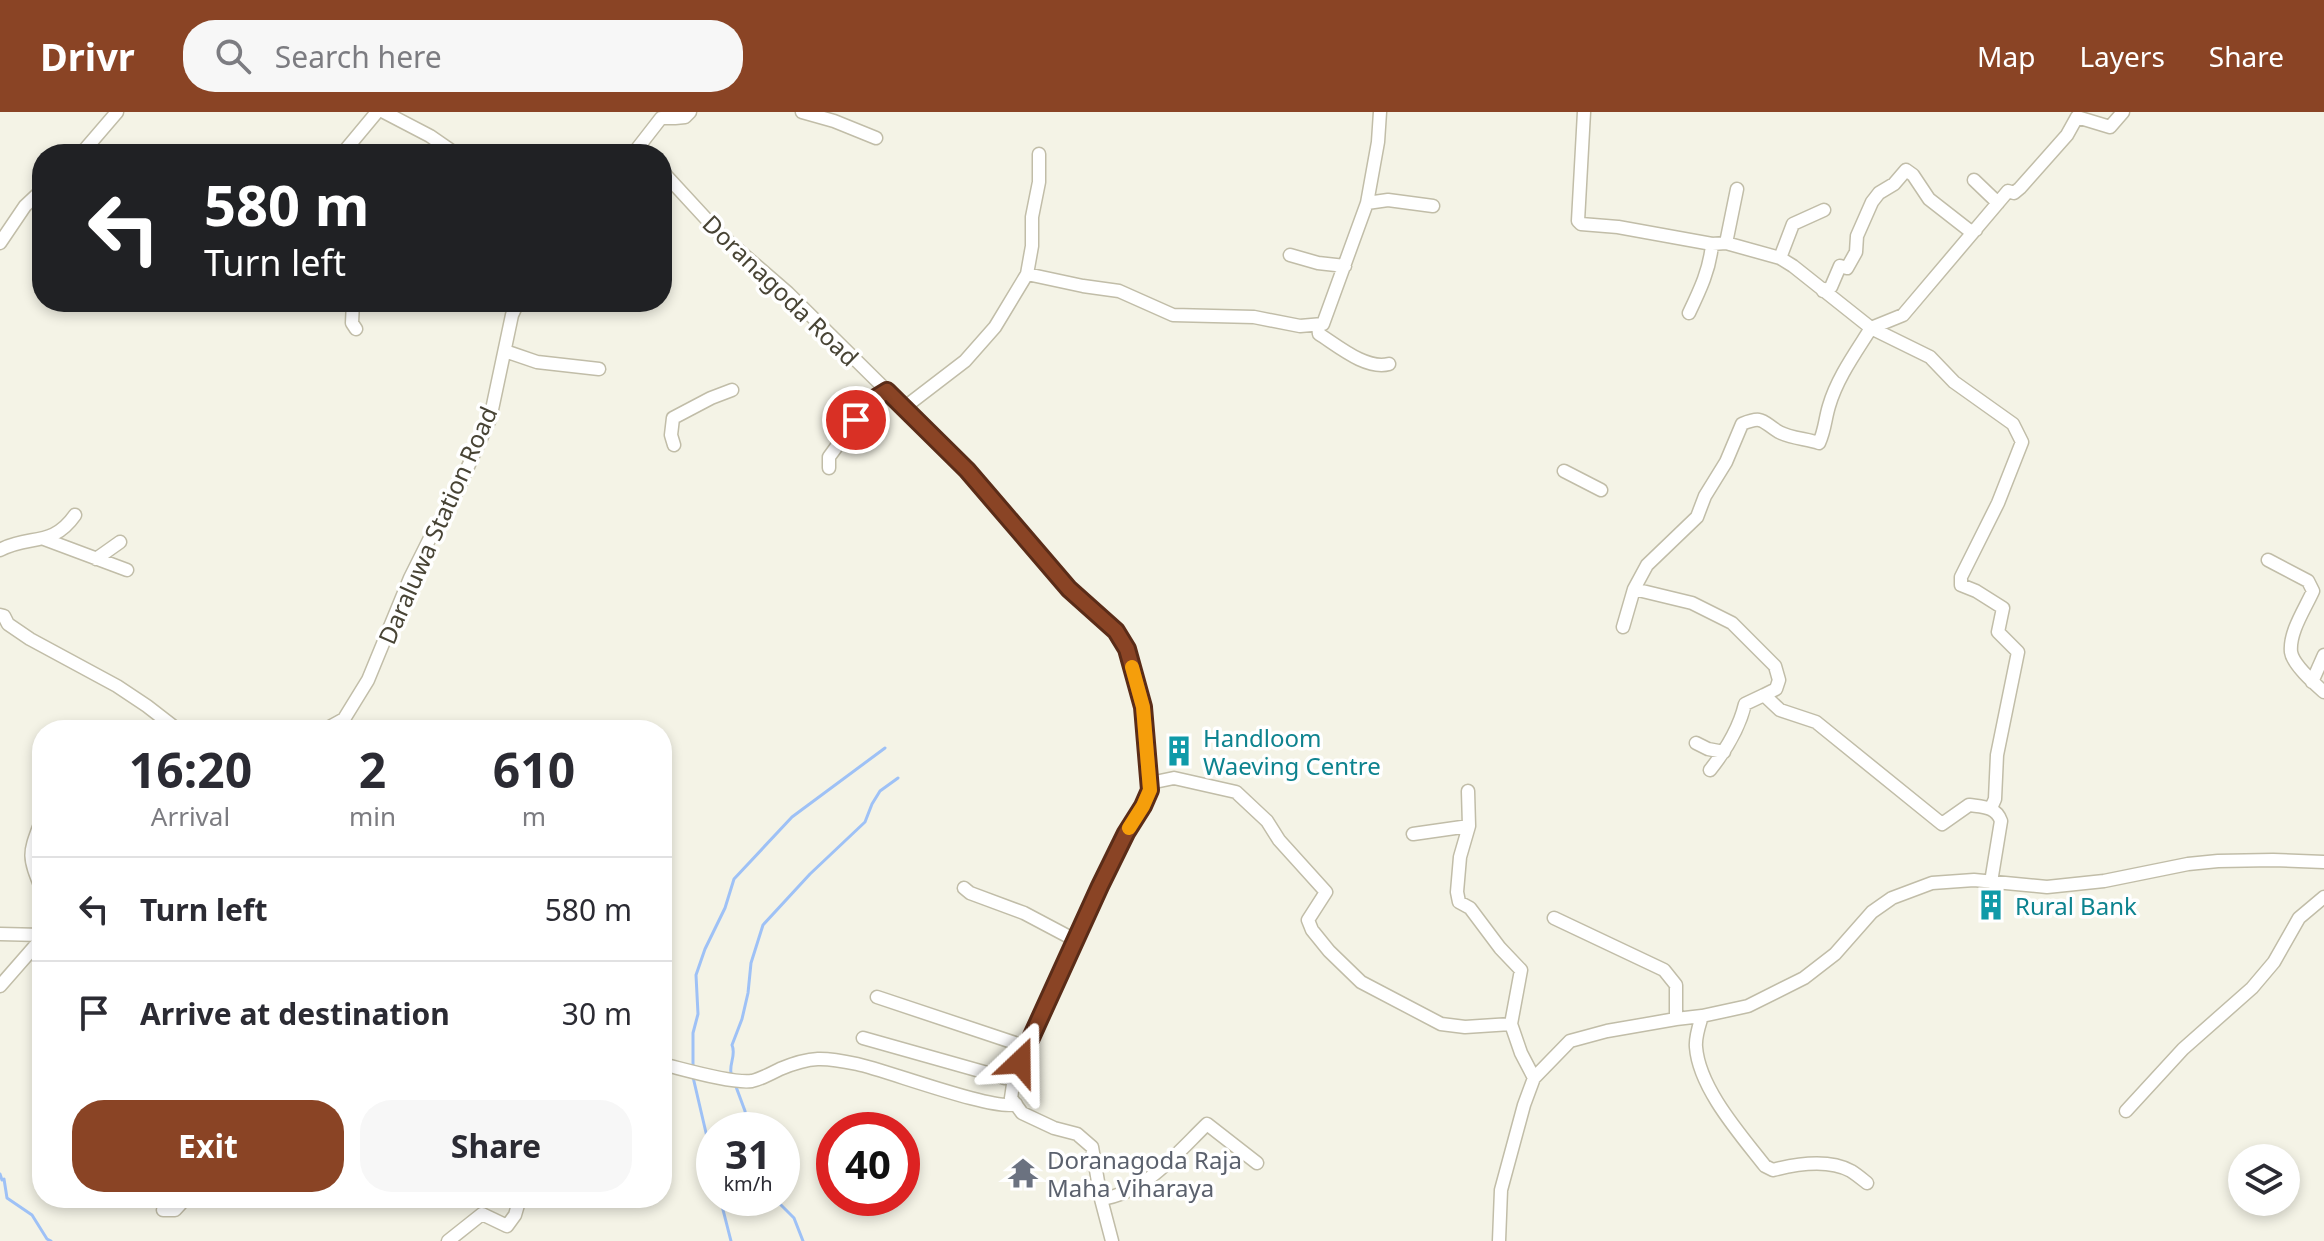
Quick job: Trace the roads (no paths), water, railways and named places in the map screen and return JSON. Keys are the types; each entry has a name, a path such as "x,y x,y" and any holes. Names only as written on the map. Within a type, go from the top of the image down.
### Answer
{"street":[{"path":"90,144 117,112"},
{"path":"350,144 377,112"},
{"path":"384,112 442,144"},
{"path":"641,144 661,118 670,115 685,117 690,112"},
{"path":"802,112 876,138"},
{"path":"1027,274 1119,291 1173,315 1254,317 1300,326 1323,324 1367,203 1380,112"},
{"path":"1584,112 1578,221 1581,224 1719,243 1780,258 1871,328 1930,357 1954,382 2013,424 2022,442 1998,503 1961,577 1961,585 2003,608 1998,632 2018,652 1997,755 1995,799 1991,808"},
{"path":"1623,627 1634,589 1647,565 1697,517 1742,424 1755,419 1770,423 1779,432 1819,443 1843,374 1871,328 1903,315 2008,191 2014,193 2020,188 2067,135 2077,117 2110,127 2123,112"},
{"path":"905,407 965,361 995,327 1027,274 1032,246 1032,217 1039,182 1039,154"},
{"path":"1823,291 1831,287 1840,266 1847,268 1856,252 1857,236 1872,202 1906,170 1929,199 1970,231 1976,230"},
{"path":"1974,180 1998,203"},
{"name":"Doranagoda Road","path":"672,182 721,235 788,293 967,470 1069,589 1116,631 1127,649 1143,707 1150,790 1126,833 1027,1047 1014,1078 1011,1098 1016,1104"},
{"path":"1689,313 1704,282 1737,189"},
{"path":"0,243 32,199"},
{"path":"1367,203 1388,200 1433,206"},
{"path":"1780,258 1793,224 1824,210"},
{"path":"1290,255 1345,266"},
{"path":"353,312 352,323 356,329"},
{"name":"Daraluwa Station Road","path":"342,720 368,680 410,578 448,510 490,419 513,312"},
{"path":"1318,325 1319,334 1353,356 1380,367 1389,364"},
{"path":"505,351 537,362 599,369"},
{"path":"674,445 671,435 673,418 732,390"},
{"path":"829,468 829,457 869,402 887,391"},
{"path":"1564,471 1601,490"},
{"path":"0,550 8,545 44,539 67,527 75,515"},
{"path":"44,539 127,570"},
{"path":"96,559 120,542"},
{"path":"2268,560 2308,581 2313,591 2295,630 2291,652 2294,661 2324,692"},
{"path":"1634,589 1692,603 1732,623 1775,666 1779,680 1776,689 1745,704 1742,719 1710,770"},
{"path":"0,615 30,639 117,686 165,720"},
{"path":"2312,682 2324,655"},
{"path":"1764,695 1780,710 1816,722 1942,824 1969,805 1991,808 2001,821 1991,882"},
{"path":"1696,743 1724,752"},
{"path":"1150,783 1174,778 1236,792 1267,821 1279,840 1326,892 1308,920 1312,930 1361,982 1441,1024 1465,1027 1511,1024"},
{"path":"1468,791 1469,826 1460,857 1459,902 1470,908 1521,970 1511,1024 1534,1078"},
{"path":"1413,834 1469,826"},
{"path":"1499,1241 1501,1190 1524,1105 1534,1078 1570,1041 1607,1031 1748,1006 1804,978 1835,954 1872,912 1892,898 1932,883 1974,880 2047,887 2104,881 2218,861 2324,862"},
{"path":"964,888 1024,913 1075,940"},
{"path":"2126,1111 2183,1049 2252,988 2274,962 2299,918 2324,897"},
{"path":"1554,918 1664,970 1676,985 1676,1019"},
{"path":"0,934 32,936"},
{"path":"0,986 32,949"},
{"path":"877,997 1027,1047"},
{"path":"1702,1016 1695,1044 1699,1066 1723,1112 1765,1166 1773,1170 1795,1164 1836,1166 1850,1170 1867,1183"},
{"path":"863,1038 1014,1078"},
{"path":"672,1066 732,1080 752,1081 800,1061 827,1059 859,1064 982,1101 1010,1107 1016,1104 1022,1113 1054,1128 1077,1134 1092,1147 1112,1241"},
{"path":"1101,1199 1117,1197 1148,1180 1207,1124 1257,1163"},
{"path":"163,1210 177,1208"},
{"path":"448,1241 482,1214 507,1226 517,1208"}],"waterway":[{"path":"693,1070 693,1033 698,1014 696,975 734,879 792,817 885,748"},
{"path":"732,1077 732,1045 742,1019 751,963 763,925 810,874 865,822 880,791 898,778"},
{"path":"693,1077 701,1112"},
{"path":"735,1084 745,1112"},
{"path":"0,1174 4,1179 7,1198 32,1215 51,1241"},
{"path":"725,1216 731,1241"},
{"path":"792,1216 803,1241"}],"place":[{"name":"Handloom Waeving Centre","path":"1179,751"},
{"name":"Rural Bank","path":"1991,905"},
{"name":"Doranagoda Raja Maha Viharaya","path":"1023,1173"}]}
